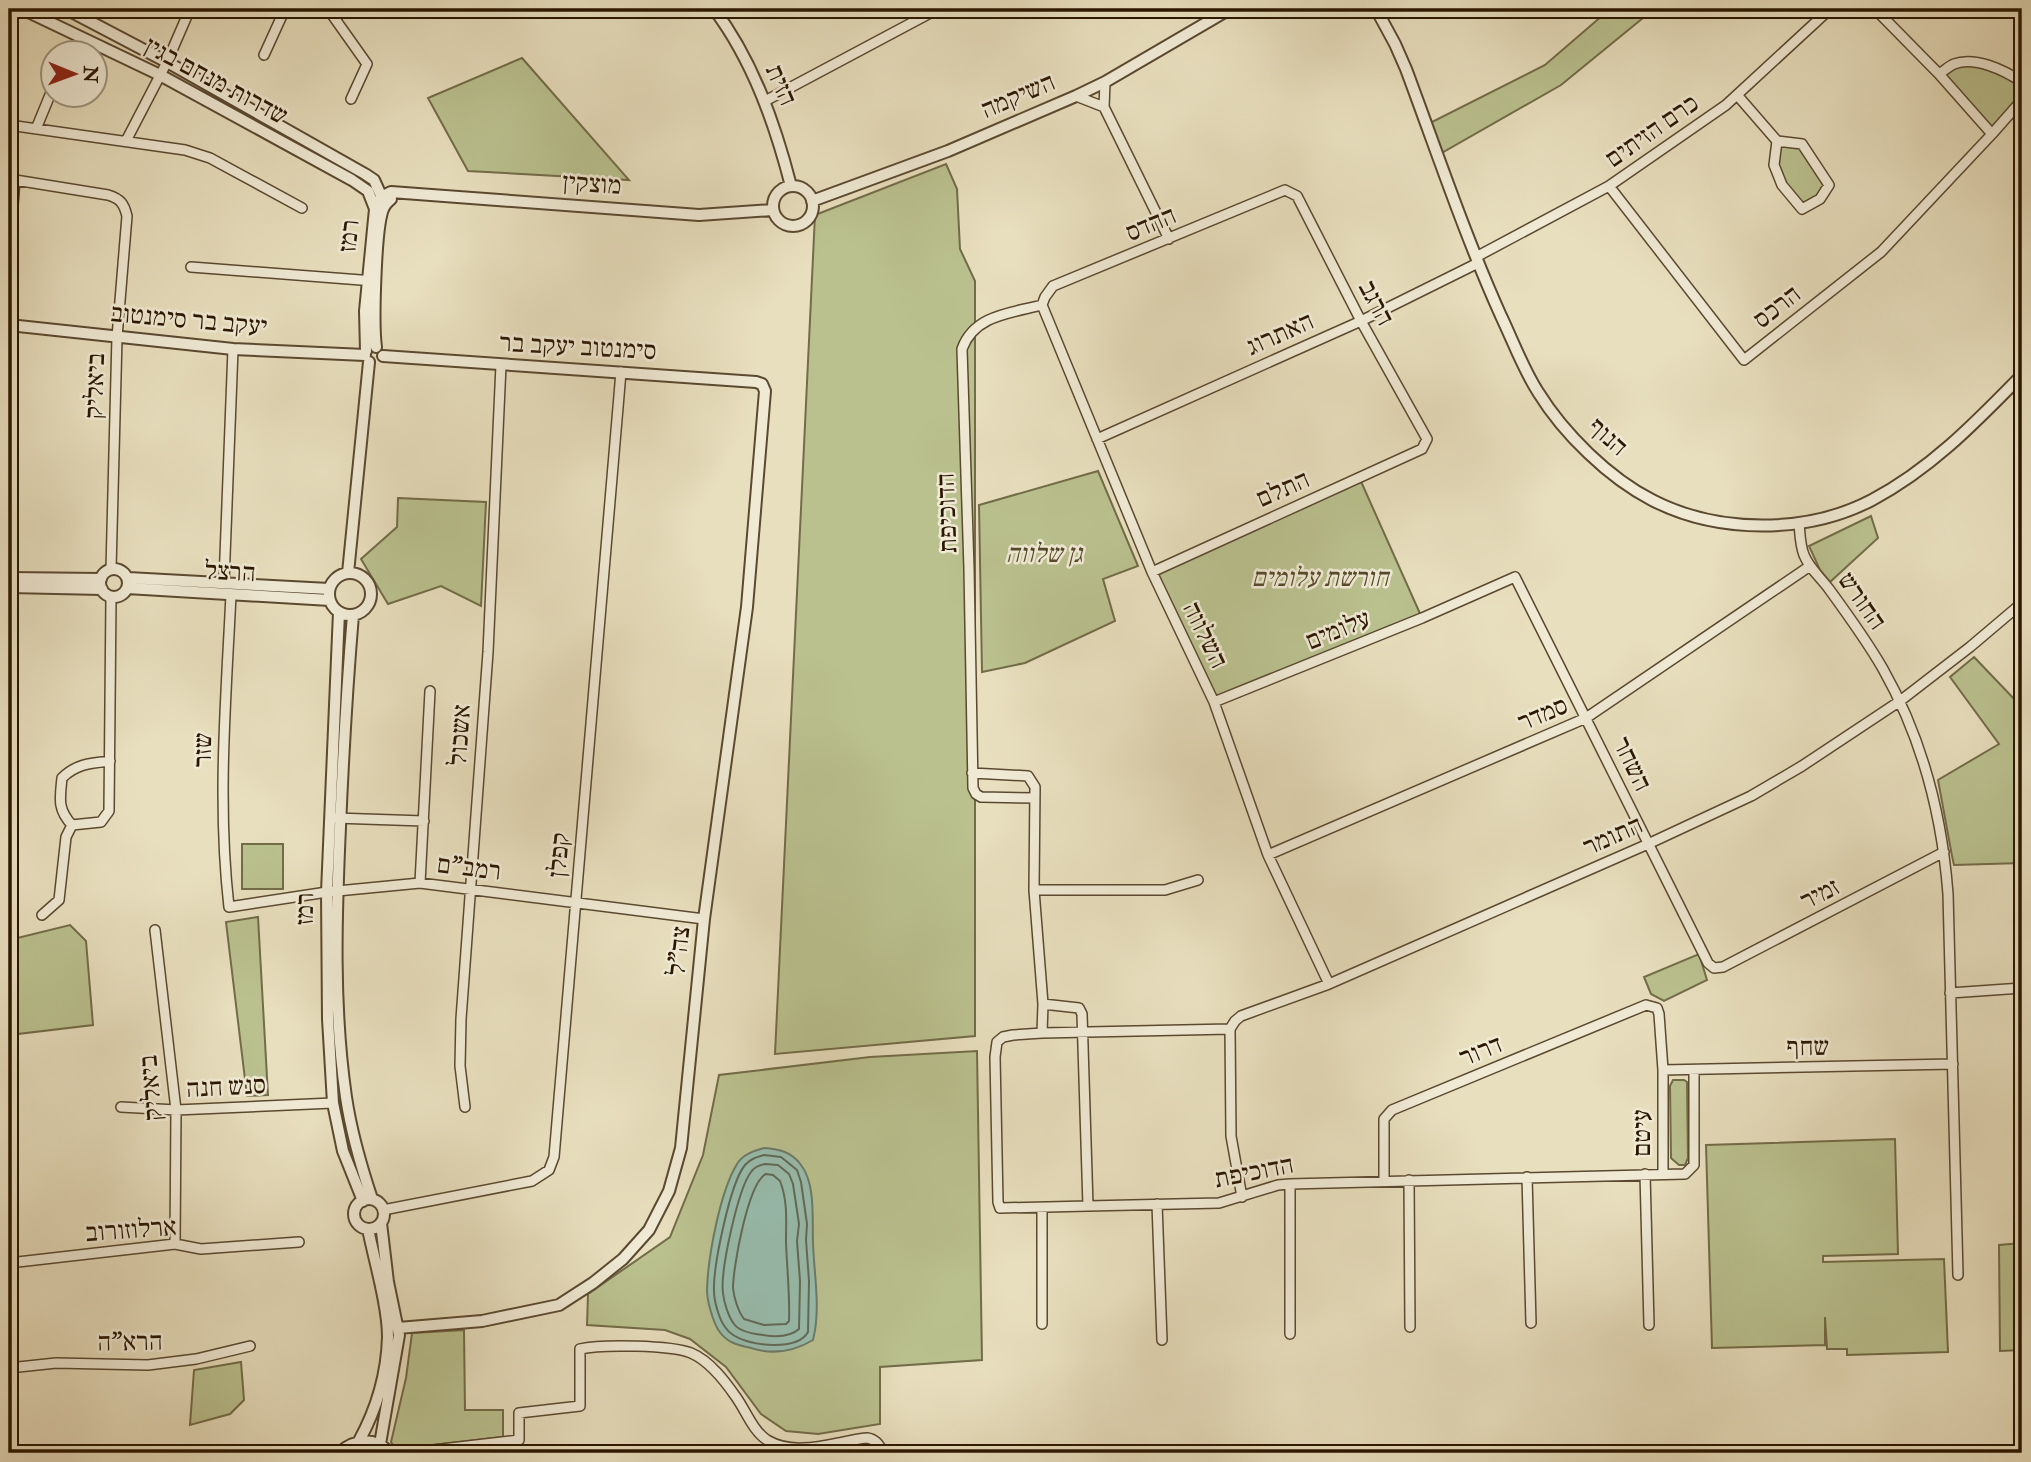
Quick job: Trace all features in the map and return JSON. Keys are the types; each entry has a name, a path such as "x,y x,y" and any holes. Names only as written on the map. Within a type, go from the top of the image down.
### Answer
{"street":[{"name":"שדרות מנחם בגין","path":"22,9 160,75 363,187 380,203"},
{"name":"שדרות מנחם בגין","path":"66,9 167,62 365,174 373,180 380,203"},
{"path":"126,141 167,62 190,9"},
{"path":"264,55 285,9"},
{"path":"328,9 367,64 351,99"},
{"name":"השיקמה","path":"812,201 948,151 1076,96 1230,9"},
{"name":"הנוף","path":"1376,9 1406,69 1477,260 1537,391 1561,423 1597,460 1652,500 1684,513 1739,524 1800,523 1846,511 1898,485 1935,459 2022,375"},
{"name":"כרם הזיתים","path":"1477,260 1609,186 1738,96 1830,9"},
{"path":"1875,9 1940,74 1993,134"},
{"name":"הזית","path":"719,10 765,101 792,186"},
{"path":"765,101 934,11"},
{"path":"1940,74 1955,64 1981,64 2009,73 2022,82"},
{"path":"1105,82 1104,107 1169,239"},
{"path":"1076,96 1104,107"},
{"path":"1738,96 1777,141 1802,144 1829,185 1820,199 1802,209 1782,185 1774,165 1777,141"},
{"name":"הרכס","path":"1609,186 1744,360 1881,252 2022,100"},
{"path":"36,130 45,108"},
{"path":"9,125 185,150 209,158 302,208"},
{"path":"9,252 12,179"},
{"name":"ביאליק","path":"12,179 108,195 125,205 127,216 117,337 111,569"},
{"path":"792,186 807,192 812,201 810,216 797,226 779,221 773,210 777,194 792,186"},
{"name":"ההדס","path":"1042,305 1053,286 1285,190"},
{"name":"הרגב","path":"1285,190 1297,196 1361,321 1427,439"},
{"name":"רמז","path":"348,573 372,354 372,281 382,211 380,203 407,192"},
{"name":"מוצקין","path":"407,192 699,215 773,210"},
{"name":"האתרוג","path":"1097,439 1361,321 1477,260"},
{"path":"191,267 372,281"},
{"name":"השלווה","path":"1042,305 1152,572 1214,702 1268,855 1329,984"},
{"name":"הדוכיפת","path":"972,774 962,349 967,335 976,326 1000,316 1042,305"},
{"name":"יעקב בר סימנטוב","path":"9,325 233,349 372,354"},
{"path":"224,583 233,349"},
{"name":"סימנטוב יעקב בר","path":"372,354 756,382 762,384 765,391"},
{"name":"אשכול","path":"465,1107 460,1066 461,1019 488,652 501,365"},
{"name":"קפלן","path":"383,1210 532,1181 548,1170 554,1157 621,372"},
{"name":"צה\"ל","path":"398,1328 482,1321 559,1305 623,1259 649,1230 669,1191 681,1147 704,919 747,607 765,391"},
{"name":"התלם","path":"1152,572 1422,449 1427,439"},
{"name":"החורש","path":"1800,523 1804,555 1810,566 1858,630 1900,701 1927,774 1944,852 1958,1275"},
{"name":"סמדר","path":"1268,855 1586,718 1810,566"},
{"path":"101,584 105,573 111,569 123,571 127,583 123,594 111,597"},
{"path":"348,573 361,575 372,592 369,605 354,615 339,612 329,595 336,578 348,573"},
{"name":"השחר","path":"1515,577 1708,963 1714,968"},
{"name":"עלומים","path":"1214,702 1422,618 1515,577"},
{"path":"9,578 101,584 111,597 109,811 101,822 72,825"},
{"name":"הרצל","path":"127,583 224,583 329,595"},
{"name":"הרצל","path":"127,583 231,595 329,595"},
{"path":"9,587 101,584"},
{"name":"שזר","path":"229,907 224,862 224,754 231,595"},
{"name":"התומר","path":"1230,1029 1241,1016 1329,984 1751,796 1802,766 1900,701 2022,603"},
{"name":"רמז","path":"339,612 327,1019 333,1103 343,1151 367,1200"},
{"name":"רמז","path":"335,818 354,615"},
{"path":"420,883 430,691"},
{"path":"72,825 63,816 60,800 62,778 72,768 85,763 110,761"},
{"path":"1035,799 981,797 972,788 972,774 1028,776 1035,787 1035,799 1034,890 1043,1004 1042,1033 1230,1029 1231,1136 1242,1197"},
{"path":"335,818 424,821"},
{"path":"42,915 59,900 66,837 72,825"},
{"name":"זמיר","path":"1714,968 1723,967 1944,852"},
{"path":"1034,890 1165,890 1198,880"},
{"name":"רמב\"ם","path":"229,907 420,883 704,919"},
{"name":"רמז","path":"332,892 346,1098 367,1200"},
{"name":"ביאליק","path":"155,930 176,1110 175,1244"},
{"path":"1950,993 2022,988"},
{"path":"1043,1004 1079,1008 1082,1014 1088,1206"},
{"name":"דרור","path":"1384,1180 1384,1119 1392,1110 1641,1006 1654,1006"},
{"name":"עיטם","path":"1654,1006 1659,1014 1663,1070 1663,1174 1685,1174 1694,1165 1693,1070"},
{"name":"הדוכיפת","path":"1042,1033 1013,1035 1003,1037 997,1042 995,1057 1000,1208 1220,1203 1278,1185 1290,1184 1663,1174"},
{"name":"שחף","path":"1663,1070 1953,1064"},
{"name":"סנש חנה","path":"121,1107 176,1110 333,1103"},
{"path":"1645,1174 1649,1325"},
{"path":"1527,1177 1531,1323"},
{"path":"1409,1180 1410,1326"},
{"path":"1290,1184 1290,1334"},
{"path":"380,1444 397,1350 398,1328 388,1282 381,1223 383,1210 379,1203 367,1200 356,1207 354,1217 359,1225 368,1229 381,1223"},
{"path":"1157,1204 1162,1340"},
{"path":"1042,1208 1042,1324"},
{"path":"359,1441 374,1413 382,1381 388,1336 368,1229"},
{"name":"ארלוזורוב","path":"9,1263 175,1244 201,1249 299,1242"},
{"name":"הרא\"ה","path":"9,1368 56,1363 148,1365 196,1359 250,1346"},
{"path":"424,1453 520,1440 519,1413 580,1406 580,1349 607,1346 692,1353 709,1365 724,1381 758,1432 776,1444 810,1448 867,1438 873,1439 883,1453"},
{"path":"339,1453 359,1441 380,1444 390,1453"}],"green space":[{"path":"1610,9 1654,9 1561,85 1438,155 1426,125 1545,65"},
{"path":"522,58 629,180 468,171 428,98"},
{"path":"1955,64 1981,64 2022,82 2022,99 1992,134 1940,74"},
{"path":"1777,141 1802,144 1829,185 1820,199 1802,209 1774,165"},
{"path":"946,164 957,189 960,249 975,281 975,1036 775,1054 815,215"},
{"name":"גן שלווה","path":"1098,471 1138,566 1103,579 1115,621 1025,663 982,672 979,505"},
{"name":"חורשת עלומים","path":"1359,477 1422,618 1214,702 1152,572"},
{"path":"398,498 486,502 481,606 441,586 388,604 361,559 397,527"},
{"path":"1871,516 1878,538 1830,582 1820,570 1809,546"},
{"path":"1974,657 2017,702 2022,777 2022,863 1954,865 1938,780 1999,744 1950,677"},
{"path":"242,844 283,844 283,889 242,889"},
{"path":"258,917 268,1095 247,1096 226,922"},
{"path":"70,925 86,941 93,1025 9,1035 9,940"},
{"path":"1699,954 1707,980 1664,1001 1651,994 1644,977"},
{"path":"977,1051 982,1360 880,1367 880,1424 818,1434 786,1431 761,1414 726,1367 690,1339 665,1330 587,1325 588,1294 670,1237 703,1155 719,1075 870,1057"},
{"path":"1673,1080 1687,1082 1688,1158 1685,1165 1679,1165 1671,1158 1670,1086"},
{"path":"1895,1139 1898,1254 1823,1256 1823,1262 1944,1259 1948,1352 1847,1355 1847,1349 1827,1349 1825,1317 1825,1345 1712,1348 1706,1145"},
{"path":"2022,1243 2022,1350 2000,1351 1999,1245"},
{"path":"464,1330 465,1410 503,1410 503,1437 433,1445 409,1453 398,1453 391,1442 406,1378 412,1333"},
{"path":"241,1362 244,1400 230,1414 190,1425 194,1370"}],"water":[{"path":"764,1148 785,1152 794,1157 806,1173 812,1203 817,1304 813,1340 790,1350 775,1352 742,1346 726,1338 715,1322 707,1290 716,1225 731,1176 742,1158"}]}
